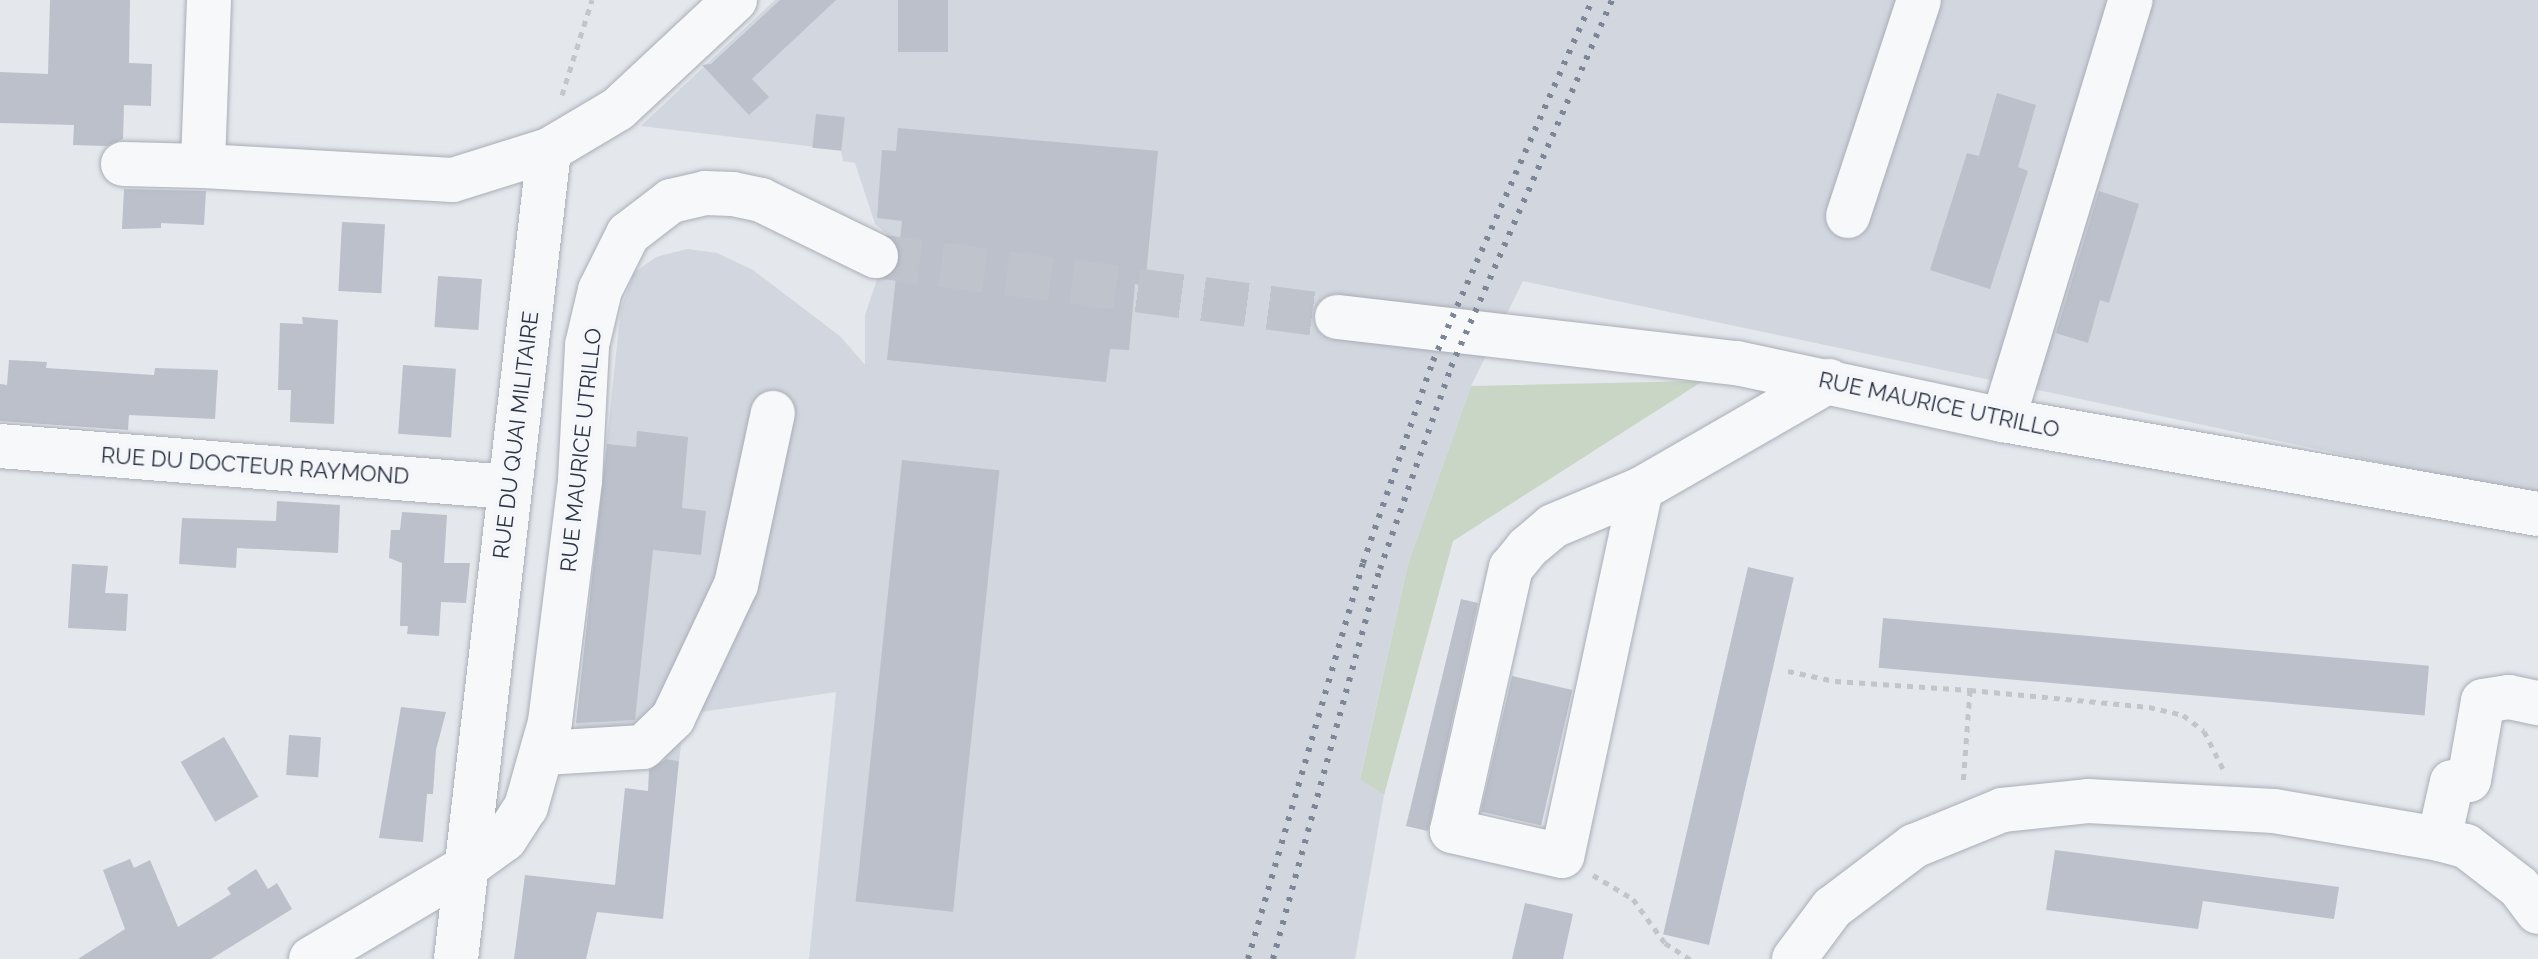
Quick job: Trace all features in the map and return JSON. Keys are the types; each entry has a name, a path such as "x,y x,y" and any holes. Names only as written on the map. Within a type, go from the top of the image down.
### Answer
{"street":[{"path":"203,166 209,0"},
{"path":"123,164 453,180 549,150 618,109 735,0"},
{"path":"1848,216 1919,0"},
{"path":"2003,420 2131,0"},
{"name":"RUE DU QUAI MILITAIRE","path":"456,959 549,150"},
{"name":"RUE MAURICE UTRILLO","path":"311,959 465,868 505,839 526,807 544,753 580,480 587,345 600,290 628,234 671,201 705,193 733,194 761,200 876,256"},
{"name":"RUE MAURICE UTRILLO","path":"1337,317 1737,363 2003,420 2538,514"},
{"path":"1641,489 1562,856 1452,831 1511,568 1553,526 1641,489 1829,381"},
{"path":"544,753 643,747 673,718 736,585 773,413"},
{"name":"RUE DU DOCTEUR RAYMOND","path":"0,446 509,487"},
{"path":"2439,839 2452,782 2469,780 2483,701 2509,697 2538,703"},
{"path":"1794,959 1832,908 1914,846 2002,810 2088,801 2274,811 2439,839 2466,846 2519,887 2538,912"}],"path":[{"path":"549,150 571,55 592,0"},
{"path":"1788,671 1835,681 2149,707 2183,715 2204,731 2226,782"},
{"path":"1959,827 1970,690"},
{"path":"1562,856 1633,899 1665,943 1690,959"}],"shaded area":[{"path":"775,0 2538,0 2538,496 1523,281 1471,386 1408,564 1360,778 1384,795 1355,959 809,959 836,692 701,712 682,738 679,761 650,757 571,774 621,308 634,273 656,257 687,249 717,253 753,270 841,337 865,365 865,315 891,238 875,224 855,163 843,161 841,150 641,126"}],"green space":[{"path":"1703,381 1453,541 1384,795 1360,779 1408,564 1471,386"}],"building":[{"path":"50,0 130,0 129,63 152,64 151,106 124,105 123,139 107,146 73,145 74,125 0,123 0,72 48,74"},
{"path":"780,0 836,0 752,79 769,97 749,115 702,65 711,64"},
{"path":"898,0 948,0 948,52 898,52"},
{"path":"1997,93 2036,105 2018,167 2028,171 1990,289 1930,270 1967,153 1979,156"},
{"path":"816,114 845,117 841,151 812,148"},
{"path":"898,128 1158,151 1145,286 1135,284 1129,350 1110,349 1106,382 887,360 902,221 877,218 882,150 896,151"},
{"path":"124,189 206,191 204,225 161,223 161,228 122,229"},
{"path":"2099,191 2139,204 2109,303 2100,300 2088,343 2056,333"},
{"path":"342,222 385,224 381,293 338,291"},
{"path":"438,276 482,279 478,330 434,327"},
{"path":"302,317 338,320 334,424 290,422 291,390 278,390 280,323 303,324"},
{"path":"9,360 47,362 46,368 154,375 155,368 218,370 215,419 129,415 128,430 0,421 0,384 7,385"},
{"path":"403,365 456,369 451,438 398,434"},
{"path":"637,431 688,437 682,508 706,511 701,555 653,550 635,720 576,723 607,444 636,447"},
{"path":"902,460 999,470 953,912 856,902"},
{"path":"277,501 340,505 338,553 237,548 236,568 179,564 182,518 276,521"},
{"path":"402,512 447,515 444,563 470,563 466,603 441,602 439,636 407,634 408,626 400,626 402,563 389,558 391,530 400,530"},
{"path":"72,564 108,566 105,593 128,594 126,631 68,628"},
{"path":"1748,567 1794,578 1709,945 1663,934"},
{"path":"1461,599 1478,603 1428,831 1406,826"},
{"path":"1883,618 2429,666 2425,716 1879,668"},
{"path":"1512,676 1572,690 1541,825 1481,811"},
{"path":"401,707 446,712 436,750 433,794 427,794 423,842 379,838"},
{"path":"289,735 321,737 318,777 286,775"},
{"path":"224,737 258,797 215,822 181,762"},
{"path":"666,759 679,761 663,919 597,912 586,959 514,959 525,875 615,885 625,788 648,791 649,770"},
{"path":"2055,850 2339,887 2334,919 2203,901 2198,929 2046,910"},
{"path":"130,859 134,868 150,860 178,927 231,894 227,888 256,869 268,889 277,883 292,909 211,959 78,959 125,929 103,870"},
{"path":"1525,903 1573,914 1563,959 1512,959"}],"tunnel":[{"path":"876,256 1337,317"}],"railway":[{"path":"1248,959 1363,563 1433,361 1592,0"},
{"path":"1273,959 1380,569 1451,367 1612,0"}]}
